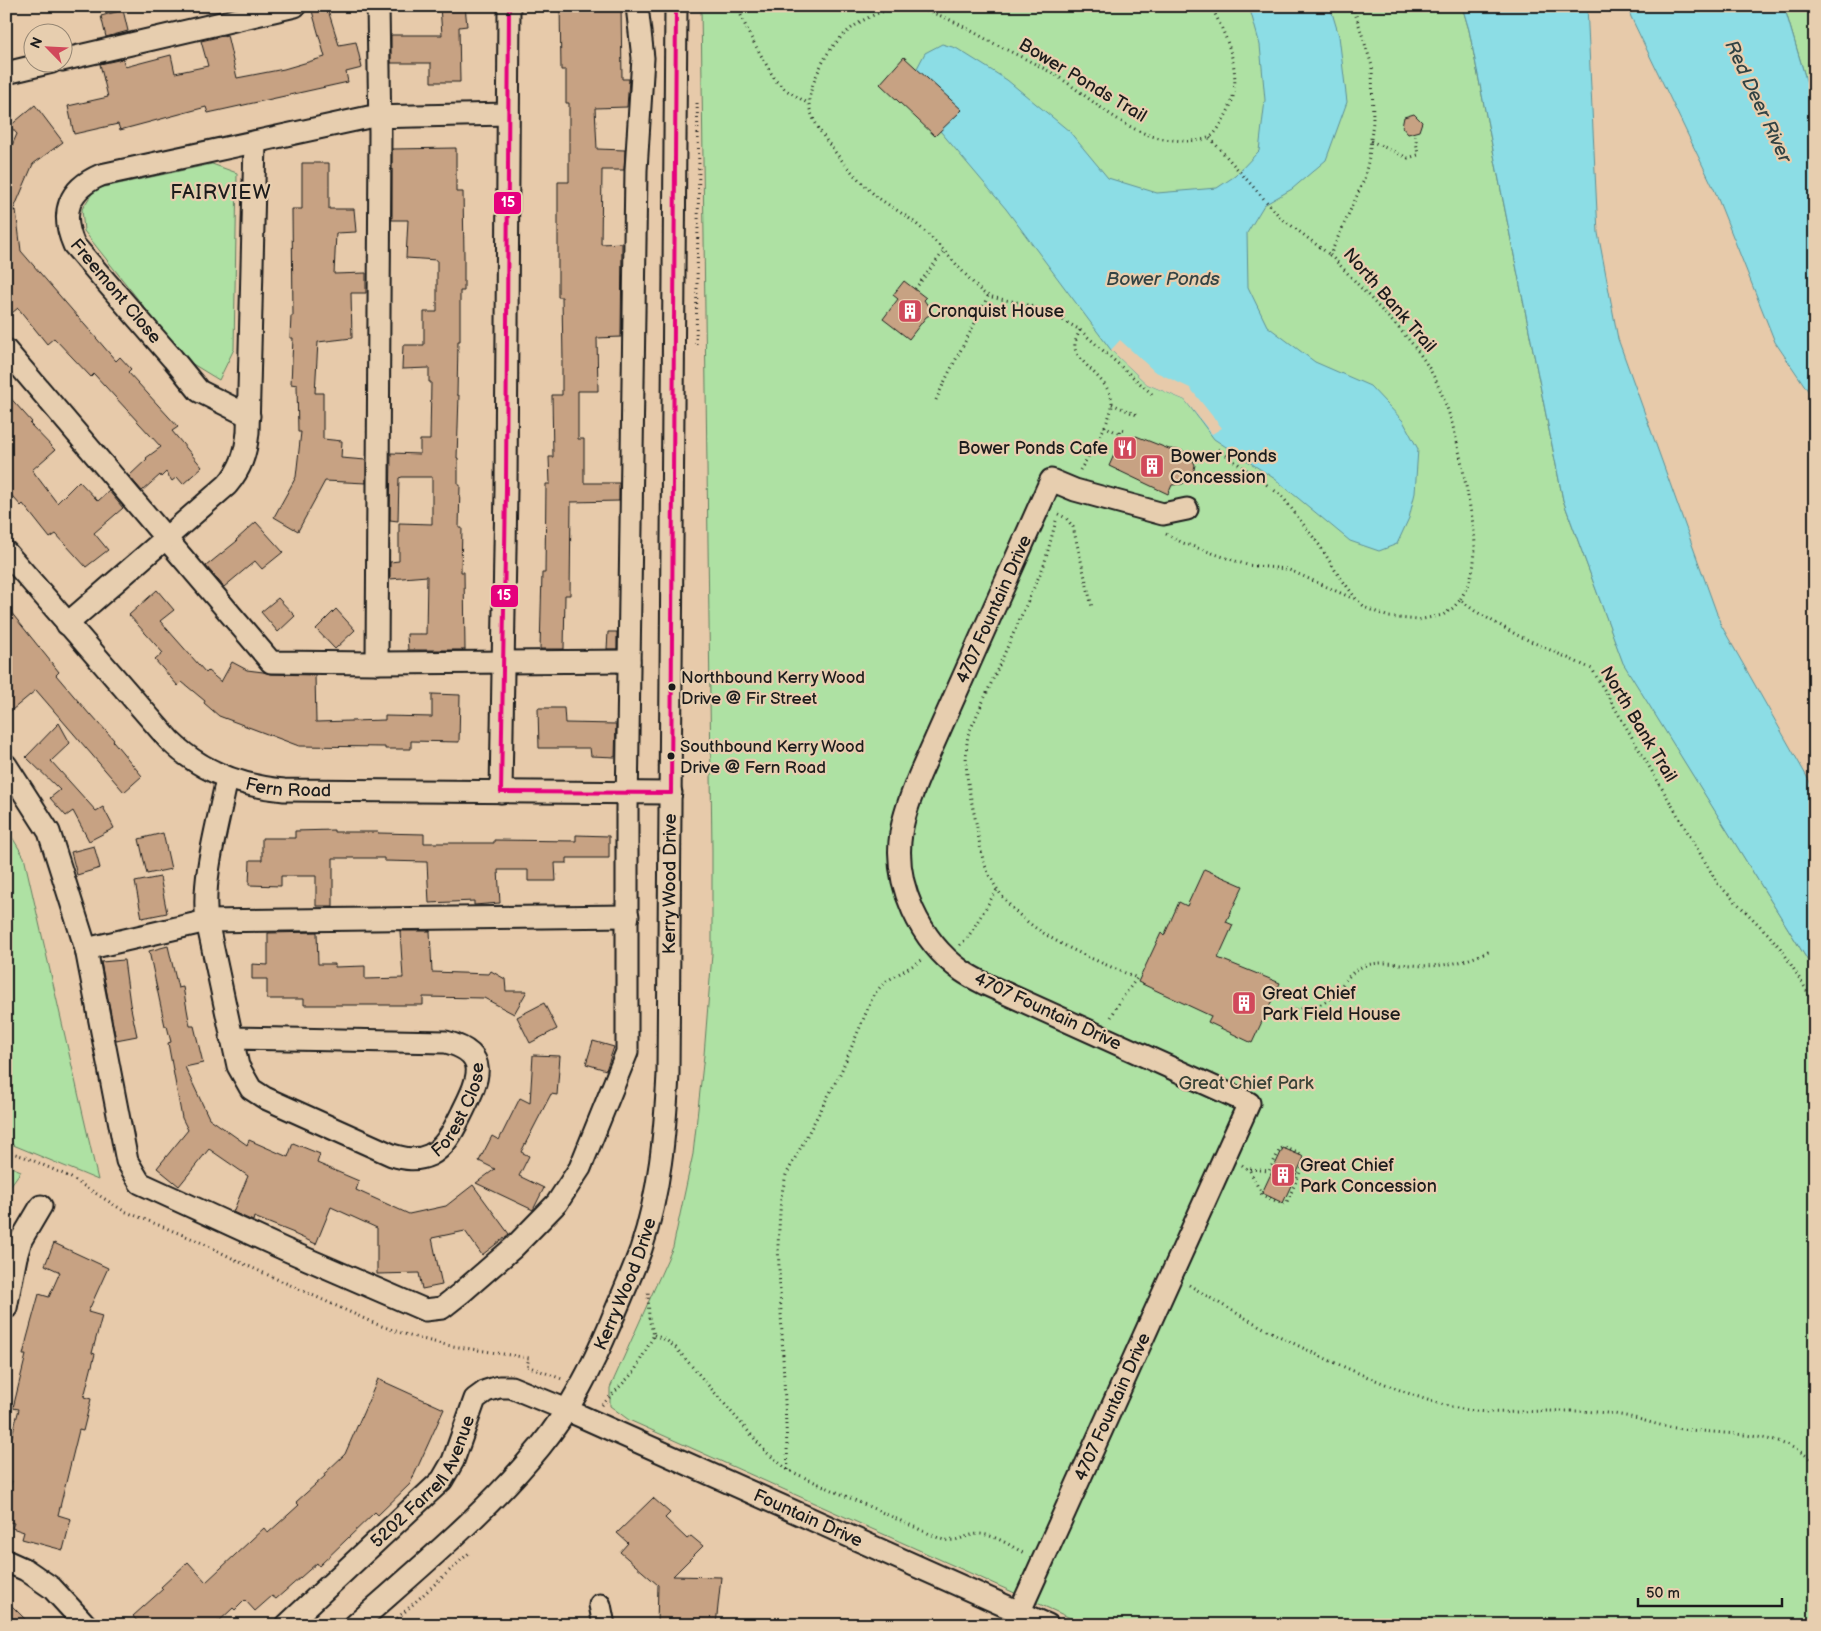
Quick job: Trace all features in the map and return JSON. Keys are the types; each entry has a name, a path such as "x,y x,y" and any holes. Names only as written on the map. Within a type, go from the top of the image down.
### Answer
{"street":[{"path":"72,58 294,6"},
{"path":"377,664 380,116 378,6"},
{"path":"501,792 506,488 509,6"},
{"path":"6,766 49,832 86,949 127,1161 140,1184 425,1310 442,1308 461,1293 514,1247 557,1203 580,1168 628,1052 629,661 636,170 643,58 637,6"},
{"name":"Kerry Wood Drive","path":"355,1625 493,1500 541,1446 568,1410 603,1342 641,1249 653,1204 663,1146 668,1074 676,6"},
{"path":"6,73 22,69"},
{"name":"Freemont Close","path":"248,416 208,397 192,385 173,359 74,245 66,221 68,207 73,196 80,188 95,178 380,116 508,114"},
{"path":"67,624 227,485 237,474 243,462 248,416 255,142"},
{"path":"6,350 271,662 377,664 629,661"},
{"name":"4707 Fountain Drive","path":"1020,1612 1170,1277 1226,1157 1249,1102 962,971 928,937 916,916 907,894 902,872 901,840 907,810 920,774 1051,480 1070,488 1163,514 1188,509"},
{"name":"Fern Road","path":"6,552 177,748 227,778 249,785 284,790 670,793"},
{"name":"Forest Close","path":"227,778 207,881 205,902 207,921 231,1038 238,1066 246,1082 258,1094 401,1158 420,1158 430,1155 439,1149 453,1131 478,1080 478,1070 471,1056 465,1049 446,1042 231,1038"},
{"path":"86,949 207,921 628,916"},
{"path":"6,1308 21,1240 41,1206"},
{"name":"5202 Farrell Avenue","path":"287,1625 442,1480 453,1462 475,1400 486,1391 498,1387 511,1388 568,1410"},
{"name":"Fountain Drive","path":"568,1410 1048,1625"},
{"path":"6,1561 33,1574 52,1588 86,1625"}],"path":[{"path":"736,6 749,34 775,80 786,90 809,104 821,132 855,177 876,196 919,226 988,296 1047,312 1080,330 1152,394"},
{"path":"1211,6 1230,50 1235,90 1232,104 1226,116 1210,138 1272,209 1330,255"},
{"name":"North Bank Trail","path":"1353,6 1372,66 1373,121 1367,170 1361,189 1330,255 1402,330 1415,347 1427,365 1450,418 1463,469 1475,543 1472,569 1466,589 1460,600 1475,611 1518,635 1592,670 1718,884 1782,950 1815,1004"},
{"name":"Bower Ponds Trail","path":"809,104 813,84 821,66 830,50 840,38 864,20 878,13 906,8 933,13 946,18 1050,72 1121,121 1150,136 1160,139 1192,141 1210,138"},
{"path":"1371,141 1408,158 1418,155 1415,134"},
{"path":"915,289 944,251"},
{"path":"936,400 948,372 972,331 988,296"},
{"path":"1080,330 1075,349 1105,386 1111,397 1112,404 1104,426 1058,514 1044,565 968,735 966,777 986,868 1000,895 1018,914 1036,928 1066,946 1137,978 1116,1008 1102,1036"},
{"path":"1112,404 1139,416"},
{"path":"1104,426 1120,434 1121,429 1125,430"},
{"path":"1218,449 1282,496 1320,546 1357,600 1366,608 1382,615 1418,620 1443,615 1460,600"},
{"path":"1058,514 1066,518 1073,527 1092,607"},
{"path":"1158,528 1183,542 1247,566 1287,569 1357,600"},
{"path":"788,1470 778,1245 781,1196 786,1174 840,1072 874,994 885,982 927,956 964,942 998,888"},
{"path":"1291,1010 1325,1002 1336,993 1355,969 1368,964 1389,963 1432,966 1450,964 1476,958 1490,950"},
{"path":"1226,1157 1249,1169 1269,1171 1280,1149 1284,1147 1303,1155"},
{"path":"6,1151 25,1157 68,1176 124,1211 198,1241 376,1324 410,1336 446,1345 529,1358 527,1366 560,1378"},
{"path":"1249,1169 1262,1195 1283,1204 1287,1202 1305,1161"},
{"path":"1170,1277 1183,1282 1247,1320 1322,1358 1419,1398 1468,1410 1607,1413 1670,1427 1758,1437 1789,1446 1805,1454 1815,1463"},
{"path":"607,1400 634,1372 654,1336 666,1340 683,1355 766,1452 788,1470 941,1538 955,1541 974,1535 985,1535 1043,1561"}],"green space":[{"name":"Great Chief Park","path":"701,6 1462,6 1469,30 1563,500 1623,662 1815,972 1815,1625 1086,1625 629,1420 610,1406 610,1388 673,1247 693,1154 704,1055 712,954"},
{"path":"1784,6 1815,6 1815,110"},
{"path":"212,164 237,173 234,349 219,380 186,360 84,231 82,209 95,189"},
{"path":"6,827 24,857 98,1180 6,1142"},
{"path":"6,1165 21,1171 6,1192"}],"water":[{"name":"Bower Ponds","path":"1249,6 1330,6 1339,36 1347,102 1326,160 1292,189 1264,205 1247,233 1248,287 1267,326 1315,362 1370,386 1403,421 1418,449 1415,493 1409,518 1397,544 1379,551 1350,541 1275,479 1214,439 1185,400 1147,384 1111,350 1006,209 919,106 915,72 925,53 942,44 956,48 1007,80 1069,131 1108,178 1157,193 1217,188 1235,176 1259,151 1265,100 1260,45"},
{"path":"1462,6 1587,6 1598,233 1618,339 1721,625 1815,791 1815,972 1623,663 1563,500 1469,30"},
{"name":"Red Deer River","path":"1627,6 1784,6 1815,110 1815,401 1775,342 1714,189"}],"pier":[{"path":"1120,340 1154,371 1190,388 1222,428 1212,434 1185,400 1147,384 1111,350"}],"building":[{"path":"440,6 465,6 467,26 459,27 460,82 431,82 431,63 391,63 391,35 442,35"},
{"path":"560,6 621,6 622,79 629,79 627,107 595,108 597,149 625,150 624,170 602,170 601,244 622,243 621,337 597,338 598,391 578,391 578,439 584,439 584,483 619,483 619,501 571,502 570,595 565,595 564,649 540,649 542,573 545,573 546,484 550,484 549,457 553,457 552,395 562,395 562,297 558,297 558,182 569,182 569,103 566,103 566,70 561,70"},
{"path":"327,7 339,45 356,42 362,68 346,72 348,82 208,113 206,107 120,130 118,124 74,134 68,106 108,97 100,64 123,59 125,67 171,55 175,73 208,66 201,41 227,35 237,78 284,69 325,57 312,11"},
{"path":"123,10 128,31 106,37 101,16"},
{"path":"904,57 962,110 935,136 880,84"},
{"path":"35,105 63,142 33,164 13,211 16,210 21,251 116,361 120,357 131,369 128,372 178,427 172,431 202,467 183,484 177,477 172,481 166,472 142,491 129,476 146,458 161,447 94,374 91,377 54,338 47,344 18,308 6,318 6,159 17,134 10,126"},
{"path":"1414,114 1422,122 1419,131 1408,134 1402,127 1404,117"},
{"path":"456,148 456,192 463,192 464,291 460,291 457,458 458,485 460,485 459,528 462,528 461,572 464,572 465,650 408,650 407,634 426,634 427,576 390,579 390,562 399,561 399,523 432,524 432,477 399,478 398,521 390,520 391,453 420,454 420,440 430,440 431,382 429,382 429,368 402,369 403,345 424,345 424,312 437,312 437,260 406,258 408,220 392,220 392,149"},
{"path":"302,163 329,163 329,209 354,209 356,232 336,233 334,274 366,273 366,293 351,293 352,338 318,342 315,393 323,393 323,439 342,441 341,458 366,460 366,483 325,481 298,531 274,517 296,477 301,432 298,432 297,385 291,384 293,338 290,338 291,316 293,316 292,209 302,209"},
{"name":"Cronquist House","path":"904,281 926,298 924,300 933,313 926,317 909,339 883,319 898,299 893,295"},
{"path":"6,393 32,422 30,424 55,450 32,470 57,503 79,481 98,501 109,491 123,508 94,533 108,550 86,567 56,534 50,538 23,504 21,506 6,489"},
{"name":"Bower Ponds Concession","path":"1136,436 1169,449 1180,450 1191,456 1195,465 1190,479 1182,484 1172,485 1168,494 1109,466 1122,437 1134,442"},
{"path":"256,522 283,552 262,569 255,561 224,587 206,566 237,541"},
{"path":"157,590 174,610 160,621 206,673 208,671 221,682 232,662 247,670 270,674 315,675 316,722 385,720 385,716 432,717 432,694 460,695 459,742 411,741 411,749 299,746 219,716 204,703 205,701 182,682 178,686 155,660 163,653 129,615"},
{"path":"278,598 295,616 278,632 261,612"},
{"path":"6,606 59,672 56,675 114,740 142,776 124,792 36,690 6,715"},
{"path":"336,609 355,630 335,649 316,629"},
{"path":"608,632 617,632 617,649 607,649"},
{"path":"538,708 564,708 565,723 616,724 615,757 591,756 590,748 539,748"},
{"path":"59,723 70,743 51,761 96,811 103,807 114,828 89,841 73,811 66,816 50,798 60,790 26,757"},
{"path":"334,830 334,832 424,834 424,843 494,843 494,840 576,841 576,835 609,836 609,858 567,858 567,863 555,863 556,881 528,881 528,870 498,870 500,903 474,905 474,901 429,903 427,862 384,861 384,858 333,858 333,906 316,906 316,876 281,876 281,886 249,885 250,860 262,860 262,838 295,838 295,831"},
{"path":"163,833 171,869 147,874 139,839"},
{"path":"94,846 100,868 77,875 71,852"},
{"path":"1204,869 1243,886 1226,922 1233,925 1218,958 1280,983 1252,1043 1208,1022 1211,1016 1138,982 1161,933 1164,936 1179,902 1187,906"},
{"path":"160,877 167,913 142,918 135,882"},
{"path":"400,931 430,931 432,972 489,974 491,971 505,979 506,991 527,991 514,1014 484,998 423,997 423,1005 304,1005 304,999 267,999 267,979 252,979 252,964 268,965 268,933 317,932 318,964 335,964 335,967 365,966 365,979 403,978"},
{"path":"168,946 178,988 183,987 190,1026 194,1026 203,1063 185,1067 209,1118 247,1145 249,1140 288,1157 293,1143 320,1154 317,1163 359,1181 356,1190 409,1214 446,1206 473,1185 509,1234 482,1255 465,1231 432,1238 442,1285 422,1289 419,1273 377,1274 377,1228 331,1207 316,1244 254,1217 253,1221 233,1212 248,1176 209,1149 179,1186 157,1168 188,1130 182,1118 168,1043 171,1042 167,1026 165,1026 149,951"},
{"path":"124,960 130,1004 137,1036 116,1040 101,962"},
{"path":"544,1003 557,1029 530,1043 517,1017"},
{"path":"593,1041 614,1047 606,1070 586,1064"},
{"path":"533,1055 560,1056 557,1095 551,1094 521,1152 529,1156 519,1176 544,1188 533,1210 476,1183 495,1169 479,1161 492,1136 499,1140 520,1098 530,1103"},
{"name":"Great Chief Park Concession","path":"1283,1148 1304,1157 1283,1203 1262,1193"},
{"path":"54,1243 108,1268 88,1312 102,1316 92,1353 95,1354 84,1397 91,1399 83,1431 79,1430 58,1515 71,1519 63,1550 22,1539 24,1532 12,1528 14,1523 6,1521 6,1500 12,1481 6,1480 6,1458 19,1409 13,1408 26,1355 23,1355 39,1294 49,1297 60,1272 45,1265"},
{"path":"378,1379 444,1409 410,1484 378,1515 375,1512 319,1566 317,1563 276,1599 272,1596 255,1611 245,1600 235,1610 233,1608 215,1625 140,1625 133,1616 163,1589 161,1587 188,1562 206,1582 264,1528 268,1533 299,1505 296,1502 325,1476 324,1474 345,1454"},
{"path":"653,1498 670,1513 665,1518 687,1539 691,1536 703,1546 673,1576 721,1577 716,1625 657,1625 658,1585 620,1552 628,1543 617,1533"},
{"path":"6,1600 31,1625 6,1625"}],"transit line":[{"name":"15","path":"501,792 506,488 509,6"},
{"name":"15","path":"671,793 676,6"},
{"name":"15","path":"501,792 671,793"}],"place":[{"name":"Cronquist House","path":"910,311"},
{"name":"Bower Ponds Cafe","path":"1125,448"},
{"name":"Bower Ponds Concession","path":"1152,466"},
{"name":"Northbound Kerry Wood Drive @ Fir Street","path":"672,687"},
{"name":"Southbound Kerry Wood Drive @ Fern Road","path":"671,756"},
{"name":"Great Chief Park Field House","path":"1244,1003"},
{"name":"Great Chief Park Concession","path":"1283,1175"}],"district":[{"name":"FAIRVIEW","path":"221,192"}]}
